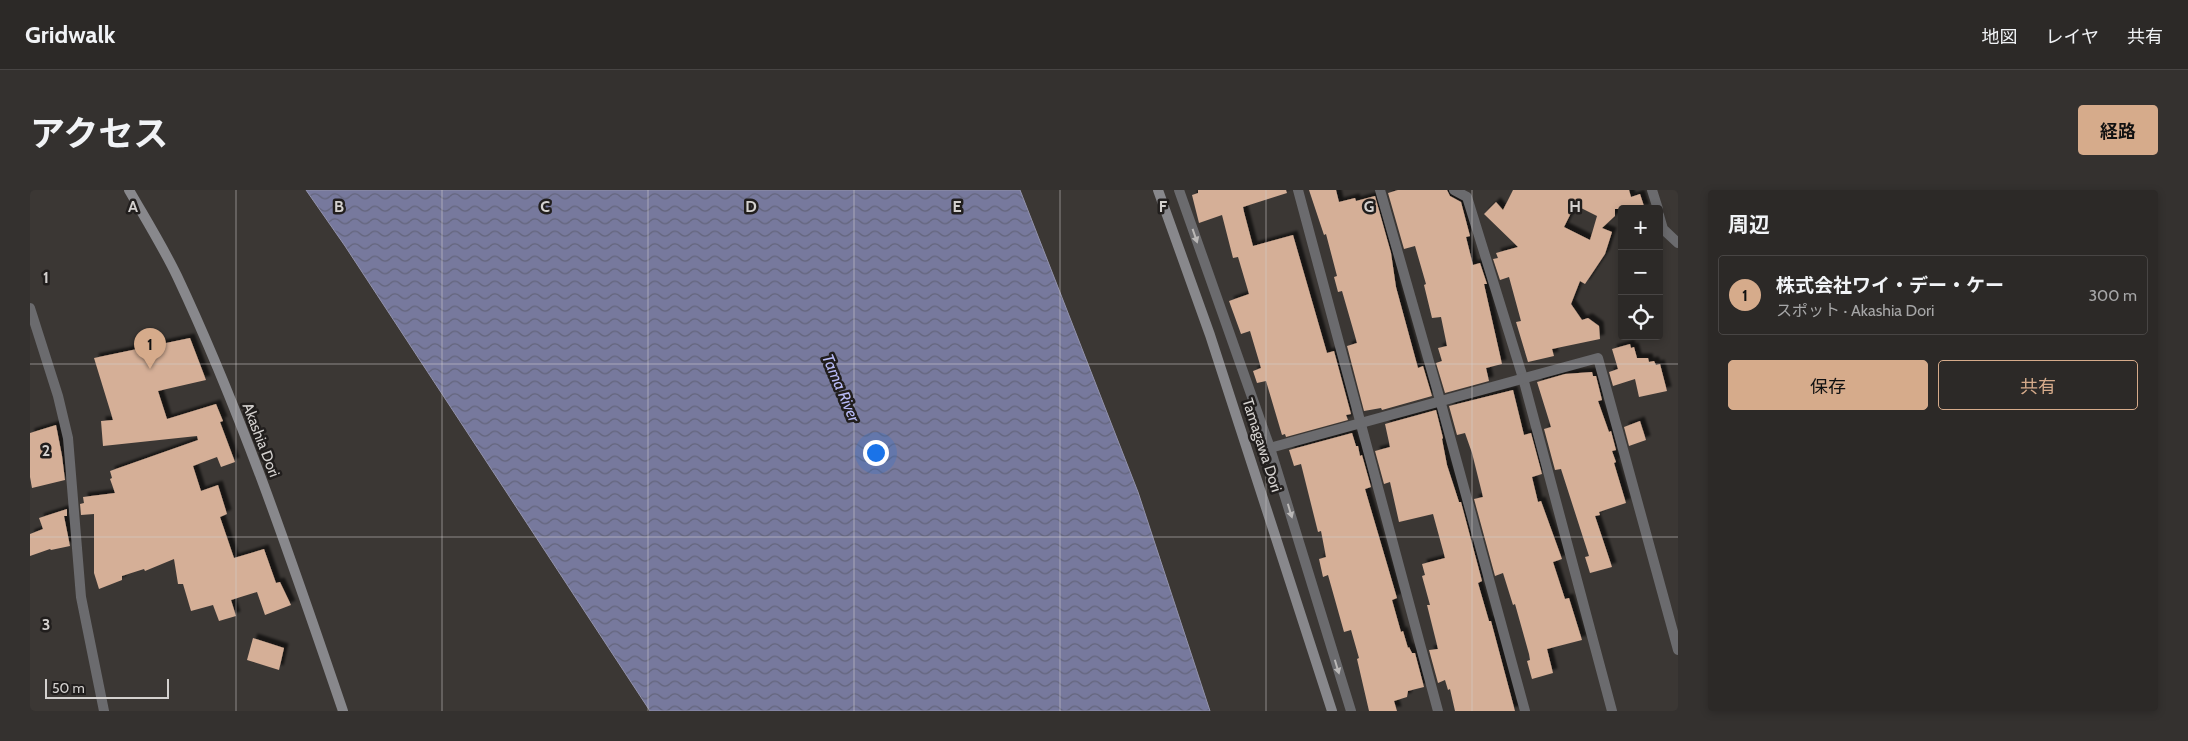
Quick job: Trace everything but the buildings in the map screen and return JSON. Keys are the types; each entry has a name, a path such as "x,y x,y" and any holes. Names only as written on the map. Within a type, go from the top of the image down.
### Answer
{"street":[{"name":"Akashia Dori","path":"129,190 176,275 227,392 282,536 343,711"},
{"name":"Tamagawa Dori","path":"1158,190 1210,335 1332,711"},
{"path":"1179,190 1270,448 1351,711"},
{"path":"1298,190 1438,711"},
{"path":"1380,190 1525,711"},
{"path":"1454,190 1467,197 1523,378 1612,711"},
{"path":"1652,190 1657,205"},
{"path":"1663,228 1678,243"},
{"path":"30,308 58,396 68,438 81,597 104,711"},
{"path":"1270,448 1598,358 1678,650"}],"water":[{"name":"Tama River","path":"306,190 1020,190 1138,492 1210,711 650,711 345,246"}],"place":[{"name":"株式会社ワイ・デー・ケー","path":"150,369"}]}
